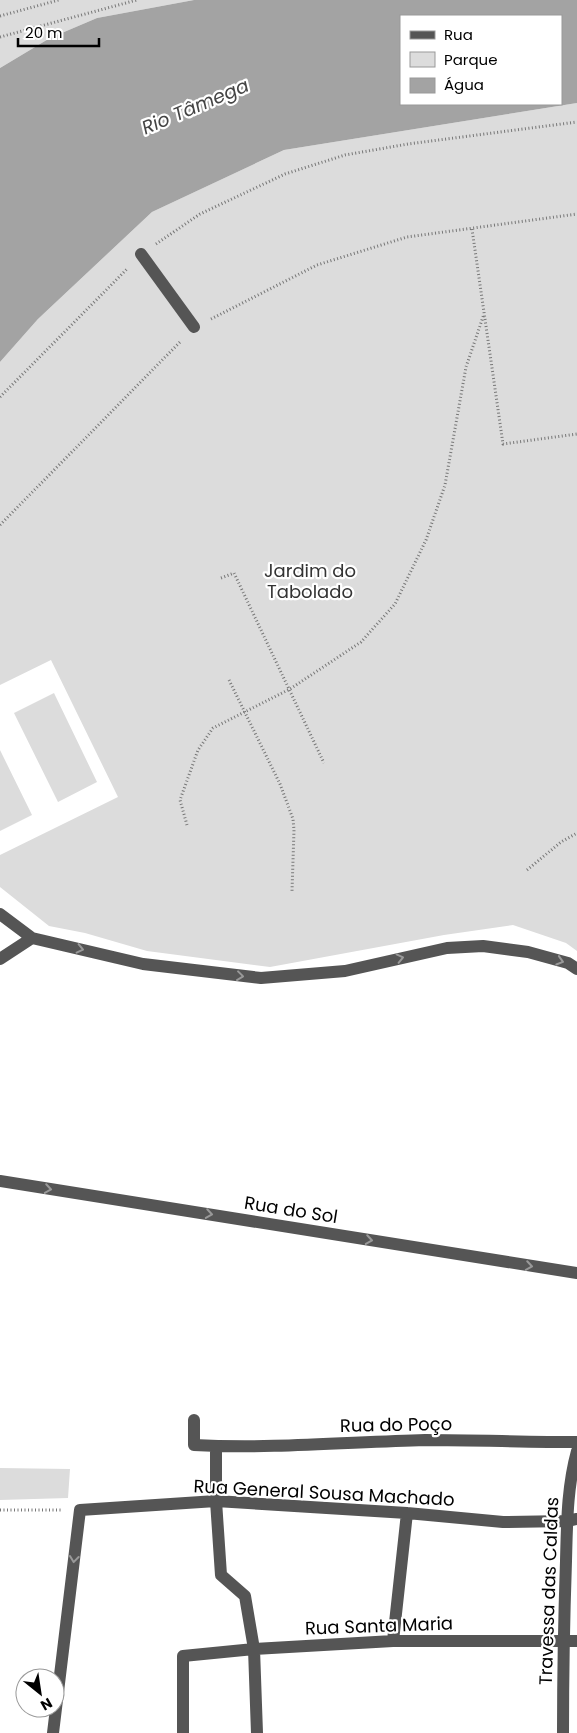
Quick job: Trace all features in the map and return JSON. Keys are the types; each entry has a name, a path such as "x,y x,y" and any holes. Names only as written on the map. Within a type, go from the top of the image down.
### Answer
{"street":[{"path":"141,254 194,327"},
{"path":"2,918 32,938 143,964 261,978 345,971 447,948 484,946 528,952 568,963 577,969"},
{"path":"0,959 32,938"},
{"name":"Rua do Sol","path":"0,1181 577,1274"},
{"name":"Rua do Poço","path":"194,1420 194,1445 427,1440 577,1442"},
{"path":"216,1446 216,1502 221,1575 245,1596 254,1649 257,1733"},
{"name":"Travessa das Caldas","path":"563,1733 563,1641 572,1520 571,1472 577,1452"},
{"name":"Rua General Sousa Machado","path":"80,1510 216,1502 407,1513 503,1522 572,1520"},
{"path":"53,1733 80,1510"},
{"path":"393,1641 407,1513"},
{"name":"Rua Santa Maria","path":"183,1733 183,1656 254,1649 393,1641 577,1641"}],"path":[{"path":"0,16 59,0"},
{"path":"0,37 137,0"},
{"path":"0,397 141,254 208,210 285,174 344,155 408,144 577,122"},
{"path":"0,525 194,327 317,265 406,238 577,214"},
{"path":"472,229 503,444 577,434"},
{"path":"187,825 180,800 198,750 214,728 290,689 361,642 395,604 426,540 445,484 466,367 484,314"},
{"path":"222,578 234,573 324,763"},
{"path":"229,680 280,784 293,819 292,891"},
{"path":"527,870 561,842 577,832"},
{"path":"0,1510 80,1510"}],"green space":[{"path":"0,0 194,0 97,18 50,38 0,68"},
{"name":"Jardim do Tabolado","path":"577,103 577,951 566,943 513,925 444,935 270,967 147,951 85,933 49,926 0,887 0,855 118,797 51,660 0,685 0,362 38,319 152,212 284,150"},
{"path":"54,693 97,782 58,802 14,713"},
{"path":"0,750 32,815 0,831"},
{"path":"0,1468 70,1469 68,1498 0,1500"}],"water":[{"name":"Rio Tâmega","path":"194,0 577,0 577,103 284,150 152,212 38,319 0,362 0,68 50,38 97,18"}]}
